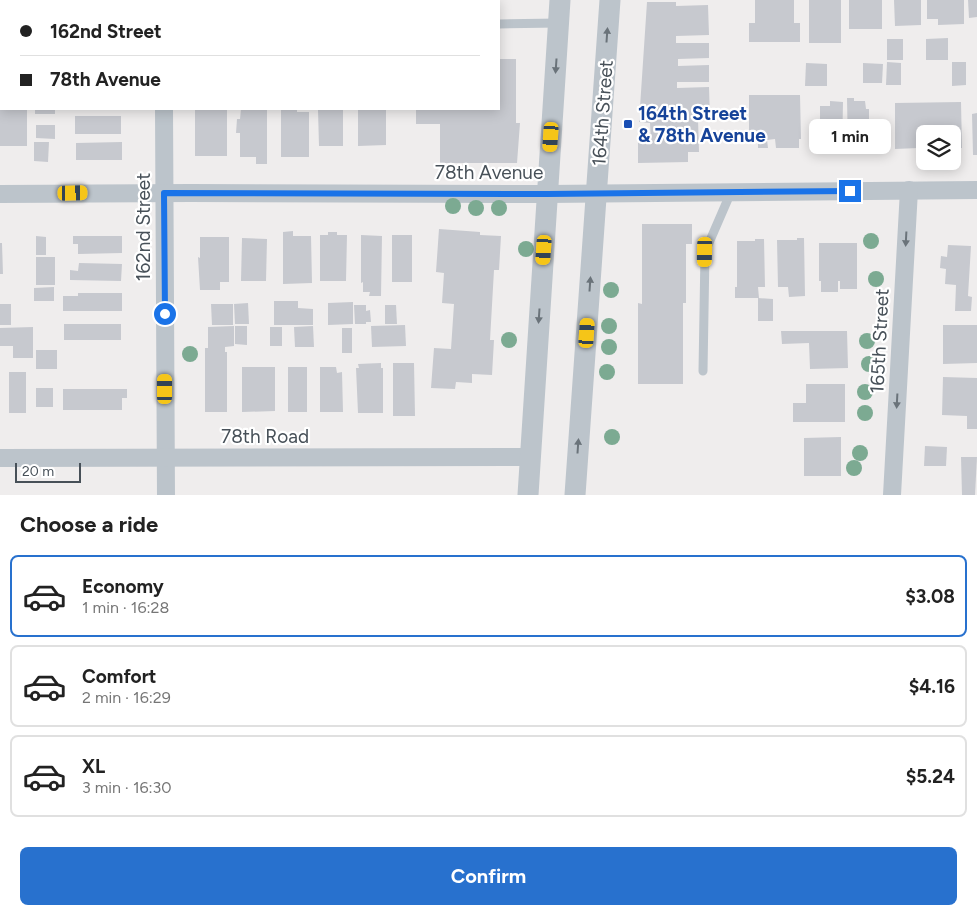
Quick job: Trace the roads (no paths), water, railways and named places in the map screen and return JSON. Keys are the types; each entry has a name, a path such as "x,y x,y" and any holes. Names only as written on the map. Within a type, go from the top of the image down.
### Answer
{"street":[{"path":"528,495 560,0"},
{"name":"164th Street","path":"575,495 610,0"},
{"name":"162nd Street","path":"164,110 166,495"},
{"name":"165th Street","path":"892,495 909,190"},
{"name":"78th Avenue","path":"0,194 547,194 977,190"},
{"name":"78th Road","path":"0,458 530,457"}],"lane":[{"path":"500,24 559,23"},
{"path":"703,371 705,252 731,192"}],"place":[{"name":"164th Street & 78th Avenue","path":"628,124"}]}
